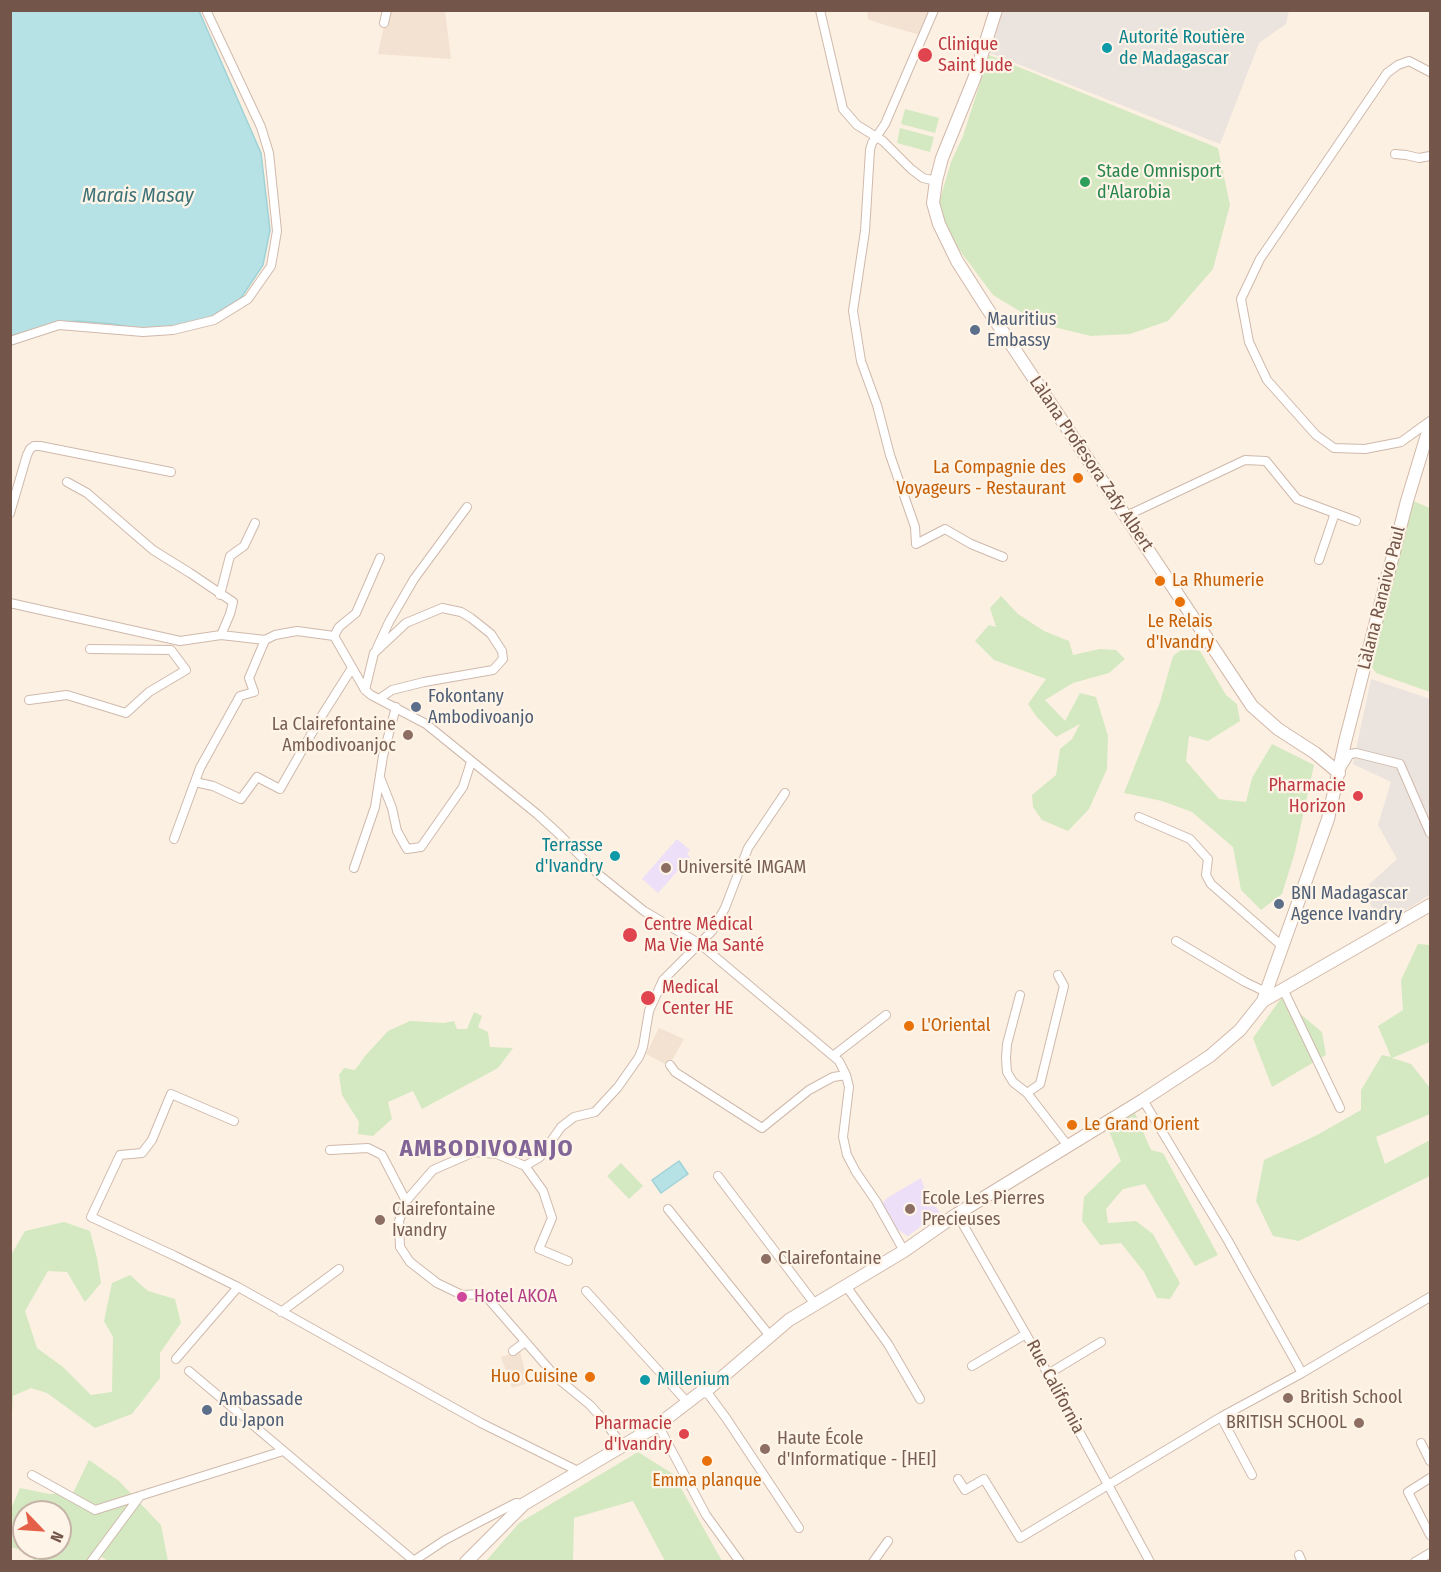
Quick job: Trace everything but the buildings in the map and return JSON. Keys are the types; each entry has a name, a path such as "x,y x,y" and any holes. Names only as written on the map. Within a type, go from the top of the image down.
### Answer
{"main road":[{"name":"Làlana Profesora Zafy Albert","path":"996,10 974,79 942,158 933,203 939,224 957,261 1252,706 1278,729 1315,753 1339,773"},
{"name":"Làlana Ranaivo Paul","path":"1264,997 1328,819 1405,510 1431,423"},
{"path":"466,1562 524,1504 623,1448 658,1425 701,1392 706,1391 770,1336 814,1304 904,1251 957,1214 1143,1100 1210,1056 1240,1030 1264,997 1283,989 1431,905"}],"street":[{"path":"10,341 60,325 143,332 173,330 214,320 248,298 271,266 277,231 268,153 261,127 206,10"},
{"path":"384,23 387,10"},
{"path":"820,10 843,109 857,125 883,141 911,170 923,178 936,181"},
{"path":"934,10 885,124 870,150 864,231 853,311 861,361 915,527 916,544 945,528 971,544 1003,557"},
{"path":"1431,72 1408,61 1387,73 1260,259 1241,299 1249,342 1267,380 1316,435 1334,448 1365,449 1401,442 1431,423"},
{"path":"1395,154 1406,154 1419,158 1431,156"},
{"path":"10,513 27,455 30,448 34,446 171,472"},
{"path":"1126,516 1245,460 1266,461 1297,499 1356,521"},
{"path":"67,482 87,493 153,550 233,602 221,635"},
{"path":"365,690 374,653 389,622 414,579 467,507"},
{"path":"1319,560 1335,513"},
{"path":"220,594 230,556 244,546 255,523"},
{"path":"334,636 339,627 356,614 380,558"},
{"path":"10,603 180,641 221,635 265,640 275,635 297,631 334,636"},
{"path":"374,653 406,623 442,608 461,612 491,634 502,651 503,658 493,670 413,684 392,690 379,699"},
{"path":"334,636 365,690 426,724 537,814 598,874 644,911 700,944 839,1061 849,1087 843,1137 847,1155 904,1251"},
{"path":"174,839 200,768 240,696 254,692 249,678 265,640"},
{"path":"90,649 171,650 180,641"},
{"path":"29,700 67,695 126,713 149,692 186,670 171,650"},
{"path":"195,782 213,786 241,799 257,777 280,789 352,668"},
{"path":"354,868 375,807 383,756 396,707"},
{"path":"1339,773 1350,754 1356,753 1400,764 1431,833"},
{"path":"381,780 392,808 397,831 407,849 421,847 463,787 471,762"},
{"path":"525,1166 540,1157 561,1127 574,1117 595,1112 618,1087 639,1057 649,1011 663,980 712,931 725,908 748,848 785,793"},
{"path":"1139,817 1190,839 1208,859 1206,875 1211,884 1282,946"},
{"path":"1176,942 1245,982 1264,997"},
{"path":"1027,1093 1040,1084 1064,986 1058,975"},
{"path":"1283,989 1340,1108"},
{"path":"1020,995 1007,1044 1007,1072 1013,1082 1027,1093 1068,1146"},
{"path":"833,1056 886,1016"},
{"path":"670,1065 675,1072 762,1128 809,1090 833,1077 846,1075"},
{"path":"234,1121 171,1094 152,1140 142,1153 120,1155 91,1217 238,1287 481,1423 580,1472"},
{"path":"1143,1100 1227,1239 1302,1373"},
{"path":"330,1150 368,1148 382,1155 406,1201"},
{"path":"568,1261 539,1249 552,1218 543,1191 525,1166 498,1154 474,1152 433,1170 406,1201 399,1221 400,1247 410,1262 437,1283 462,1295 484,1294 556,1377 598,1414 623,1448"},
{"path":"718,1176 814,1304"},
{"path":"668,1209 770,1336"},
{"name":"Rue California","path":"957,1214 1026,1334 1150,1562"},
{"path":"281,1312 339,1269"},
{"path":"846,1286 888,1344 920,1400"},
{"path":"176,1359 238,1287"},
{"path":"586,1291 688,1403"},
{"path":"958,1479 965,1490 984,1479 1020,1538 1221,1417 1302,1373 1431,1297"},
{"path":"972,1366 1026,1334"},
{"path":"513,1351 525,1342"},
{"path":"1048,1374 1101,1342"},
{"path":"189,1371 412,1561 478,1522 516,1503 524,1504"},
{"path":"706,1391 799,1528"},
{"path":"1221,1417 1252,1475"},
{"path":"658,1425 706,1515 740,1562"},
{"path":"1420,1443 1431,1461"},
{"path":"32,1475 95,1510 283,1451"},
{"path":"1431,1478 1408,1492 1431,1535"},
{"path":"91,1562 140,1496"},
{"path":"873,1562 888,1541"},
{"path":"1415,1562 1431,1553"}],"shaded area":[{"path":"1003,10 1289,11 1286,24 1259,43 1220,144 990,53"},
{"path":"387,11 445,11 451,59 378,54"},
{"path":"867,11 931,11 920,35 868,19"},
{"path":"1371,679 1430,699 1430,895 1383,924 1362,891 1397,859 1378,825 1391,782 1353,764"},
{"name":"Université IMGAM","path":"677,839 690,850 687,854 690,857 658,893 642,879"},
{"path":"659,1028 684,1039 671,1062 665,1064 646,1054"},
{"name":"Ecole Les Pierres Precieuses","path":"921,1178 927,1197 940,1212 908,1236 896,1229 881,1205 887,1198"},
{"path":"520,1351 528,1383 512,1388 501,1357"}],"green space":[{"name":"Stade Omnisport d'Alarobia","path":"989,55 1218,148 1230,205 1213,269 1168,321 1130,334 1091,336 1041,324 993,295 949,236 939,203"},
{"path":"905,109 939,118 935,133 901,124"},
{"path":"900,128 934,137 930,152 897,143"},
{"path":"1411,500 1430,508 1430,692 1376,673 1371,666 1374,643"},
{"path":"1001,596 1018,614 1044,631 1069,641 1073,655 1100,649 1116,650 1125,659 1109,673 1073,683 1045,700 1065,721 1080,693 1096,697 1108,736 1107,769 1089,809 1068,831 1042,820 1033,807 1032,795 1056,775 1060,749 1072,739 1080,724 1056,737 1028,704 1046,679 994,660 975,641 989,625 996,627 990,608"},
{"path":"1186,646 1200,651 1226,695 1237,704 1240,721 1208,741 1189,736 1186,761 1219,799 1246,802 1252,778 1272,744 1314,765 1295,852 1282,894 1261,910 1241,890 1233,847 1192,812 1162,801 1124,793 1160,702 1173,656"},
{"path":"1418,944 1430,945 1430,1042 1392,1058 1411,1064 1430,1088 1430,1114 1376,1137 1385,1164 1430,1140 1430,1176 1299,1241 1273,1236 1256,1201 1264,1160 1317,1135 1361,1110 1361,1090 1382,1055 1391,1057 1378,1026 1403,1010 1401,980"},
{"path":"1281,998 1322,1032 1326,1055 1272,1087 1253,1038"},
{"path":"474,1012 482,1016 478,1027 488,1032 490,1047 513,1048 498,1068 422,1109 413,1091 388,1102 392,1119 373,1136 358,1134 359,1122 342,1095 339,1075 344,1068 355,1070 388,1031 410,1021 444,1023 454,1021 457,1029 467,1029"},
{"path":"1135,1113 1151,1150 1163,1153 1218,1255 1195,1266 1145,1184 1123,1189 1106,1209 1108,1223 1136,1221 1153,1234 1180,1283 1170,1299 1157,1298 1144,1272 1121,1243 1100,1245 1082,1221 1084,1197 1121,1161 1108,1129"},
{"path":"621,1163 643,1186 629,1199 607,1176"},
{"path":"64,1222 90,1231 101,1283 85,1302 67,1272 48,1271 25,1311 37,1348 63,1367 91,1395 112,1392 113,1337 104,1321 112,1283 130,1275 148,1291 175,1299 181,1323 160,1353 160,1378 132,1414 95,1428 47,1393 31,1388 13,1396 11,1434 11,1255 25,1231"},
{"path":"638,1452 673,1474 722,1561 665,1561 633,1501 574,1518 573,1561 486,1561 519,1523"},
{"path":"89,1460 119,1481 161,1525 168,1561 108,1561 94,1552 86,1561 32,1561 72,1560 72,1500 15,1500 20,1488 50,1494 73,1493"},
{"path":"12,1507 12,1547 11,1547"}],"water":[{"name":"Marais Masay","path":"10,11 199,11 261,153 270,230 263,265 241,298 206,320 167,328 139,329 77,321 52,324 11,336"},
{"path":"679,1161 688,1174 661,1193 652,1180"}],"place":[{"name":"Autorité Routière de Madagascar","path":"1107,48"},
{"name":"Clinique Saint Jude","path":"925,55"},
{"name":"Stade Omnisport d'Alarobia","path":"1085,182"},
{"name":"Mauritius Embassy","path":"975,330"},
{"name":"La Compagnie des Voyageurs - Restaurant","path":"1078,478"},
{"name":"La Rhumerie","path":"1160,581"},
{"name":"Le Relais d'Ivandry","path":"1180,602"},
{"name":"Fokontany Ambodivoanjo","path":"416,707"},
{"name":"La Clairefontaine Ambodivoanjoc","path":"408,735"},
{"name":"Pharmacie Horizon","path":"1358,796"},
{"name":"Terrasse d'Ivandry","path":"615,856"},
{"name":"Université IMGAM","path":"666,868"},
{"name":"BNI Madagascar Agence Ivandry","path":"1279,904"},
{"name":"Centre Médical Ma Vie Ma Santé","path":"630,935"},
{"name":"Medical Center HE","path":"648,998"},
{"name":"L'Oriental","path":"909,1026"},
{"name":"Le Grand Orient","path":"1072,1125"},
{"name":"Ecole Les Pierres Precieuses","path":"910,1209"},
{"name":"Clairefontaine Ivandry","path":"380,1220"},
{"name":"Clairefontaine","path":"766,1259"},
{"name":"Hotel AKOA","path":"462,1297"},
{"name":"Huo Cuisine","path":"590,1377"},
{"name":"Millenium","path":"645,1380"},
{"name":"British School","path":"1288,1398"},
{"name":"Ambassade du Japon","path":"207,1410"},
{"name":"BRITISH SCHOOL","path":"1359,1423"},
{"name":"Pharmacie d'Ivandry","path":"684,1434"},
{"name":"Haute École d'Informatique - [HEI]","path":"765,1449"},
{"name":"Emma planque","path":"707,1461"}],"district":[{"name":"AMBODIVOANJO","path":"487,1149"}]}
